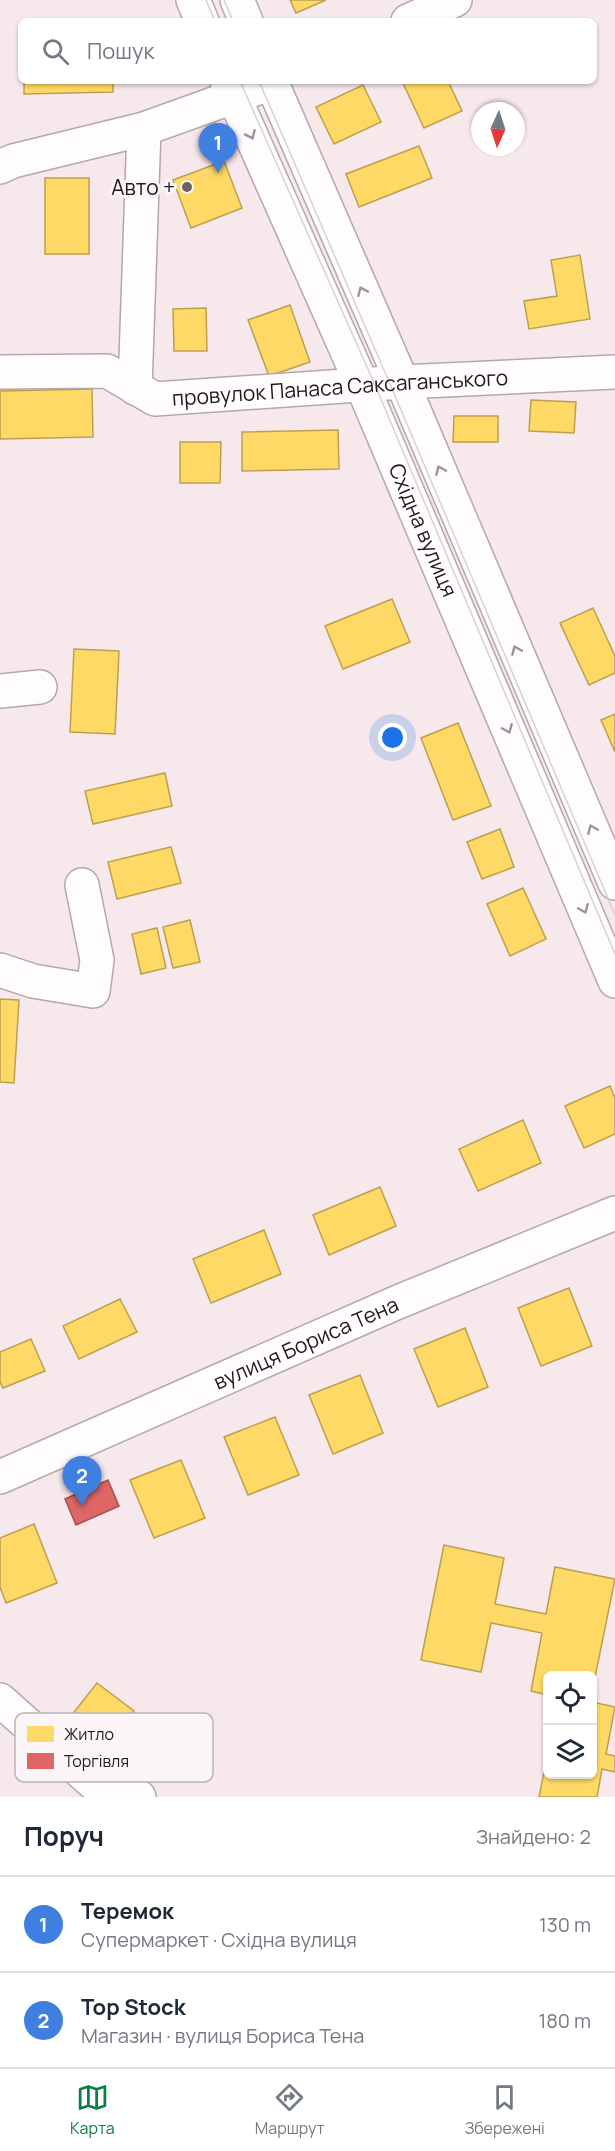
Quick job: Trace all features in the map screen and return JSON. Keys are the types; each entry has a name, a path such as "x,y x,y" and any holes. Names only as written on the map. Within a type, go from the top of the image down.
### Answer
{"street":[{"path":"193,0 201,18"},
{"path":"237,0 245,18"},
{"path":"415,18 455,0"},
{"path":"0,167 14,161 144,129 231,89 257,84"},
{"name":"Східна вулиця","path":"273,84 615,883"},
{"name":"Східна вулиця","path":"231,89 362,385 615,981"},
{"path":"135,388 144,129"},
{"name":"провулок Панаса Саксаганського","path":"0,372 107,370 155,399 402,382 615,372"},
{"path":"0,691 40,687"},
{"path":"0,970 33,981 93,991 97,960 82,885"},
{"name":"вулиця Бориса Тена","path":"0,1477 398,1302 615,1213"},
{"path":"0,1700 15,1713"},
{"path":"93,1782 98,1786 139,1797"}],"building: Житло":[{"path":"290,0 326,0 296,13"},
{"path":"24,84 113,84 113,92 24,94"},
{"path":"403,84 449,84 462,111 424,128"},
{"path":"363,85 381,122 334,144 316,107"},
{"path":"419,146 432,178 359,207 346,174"},
{"path":"224,161 242,208 191,228 173,180"},
{"path":"45,178 89,178 89,254 45,254"},
{"path":"580,255 590,319 529,329 524,301 557,296 551,260"},
{"path":"290,305 310,362 269,376 248,320"},
{"path":"206,308 207,351 174,351 173,309"},
{"path":"92,389 93,437 0,439 0,391"},
{"path":"531,400 576,402 574,433 529,431"},
{"path":"454,416 498,416 498,442 453,442"},
{"path":"338,430 339,469 242,471 242,432"},
{"path":"180,442 221,442 220,483 180,483"},
{"path":"392,599 410,642 343,669 325,626"},
{"path":"593,608 615,656 615,673 589,685 560,623"},
{"path":"74,649 119,651 115,734 70,732"},
{"path":"615,714 615,752 601,720"},
{"path":"458,723 491,806 453,820 421,738"},
{"path":"165,773 172,806 93,824 85,791"},
{"path":"500,829 514,867 482,879 467,842"},
{"path":"171,847 181,883 117,899 108,862"},
{"path":"523,888 546,939 510,956 487,904"},
{"path":"190,920 200,962 173,968 163,927"},
{"path":"157,928 166,968 141,974 132,934"},
{"path":"0,999 19,1000 14,1083 0,1082"},
{"path":"610,1086 615,1098 615,1134 584,1148 565,1106"},
{"path":"523,1120 541,1163 478,1191 459,1149"},
{"path":"380,1187 396,1226 329,1255 313,1215"},
{"path":"264,1230 281,1274 211,1303 193,1259"},
{"path":"569,1288 592,1346 541,1366 518,1308"},
{"path":"120,1299 137,1332 79,1359 63,1326"},
{"path":"465,1328 488,1387 438,1407 414,1349"},
{"path":"31,1339 45,1371 3,1388 0,1382 0,1352"},
{"path":"360,1375 383,1433 333,1454 309,1395"},
{"path":"275,1417 299,1475 248,1495 224,1437"},
{"path":"181,1460 205,1518 154,1538 130,1480"},
{"path":"34,1524 57,1583 6,1603 0,1587 0,1538"},
{"path":"444,1545 504,1558 495,1604 546,1614 555,1567 615,1579 596,1671 543,1671 543,1694 531,1691 542,1633 491,1623 481,1672 421,1660"},
{"path":"97,1683 134,1711 132,1713 73,1713"},
{"path":"597,1703 615,1707 606,1754 615,1756 615,1772 602,1769 597,1797 539,1797 543,1777 543,1779 597,1779"}],"building: Торгівля":[{"path":"108,1480 119,1506 76,1525 65,1499"}],"tram line":[{"path":"206,0 214,18"},
{"path":"224,0 232,18"},
{"path":"241,84 375,385 615,954"},
{"path":"260,84 615,915"}],"place":[{"name":"Теремок","path":"218,173"},
{"name":"Авто +","path":"187,187"},
{"name":"Top Stock","path":"82,1506"}]}
